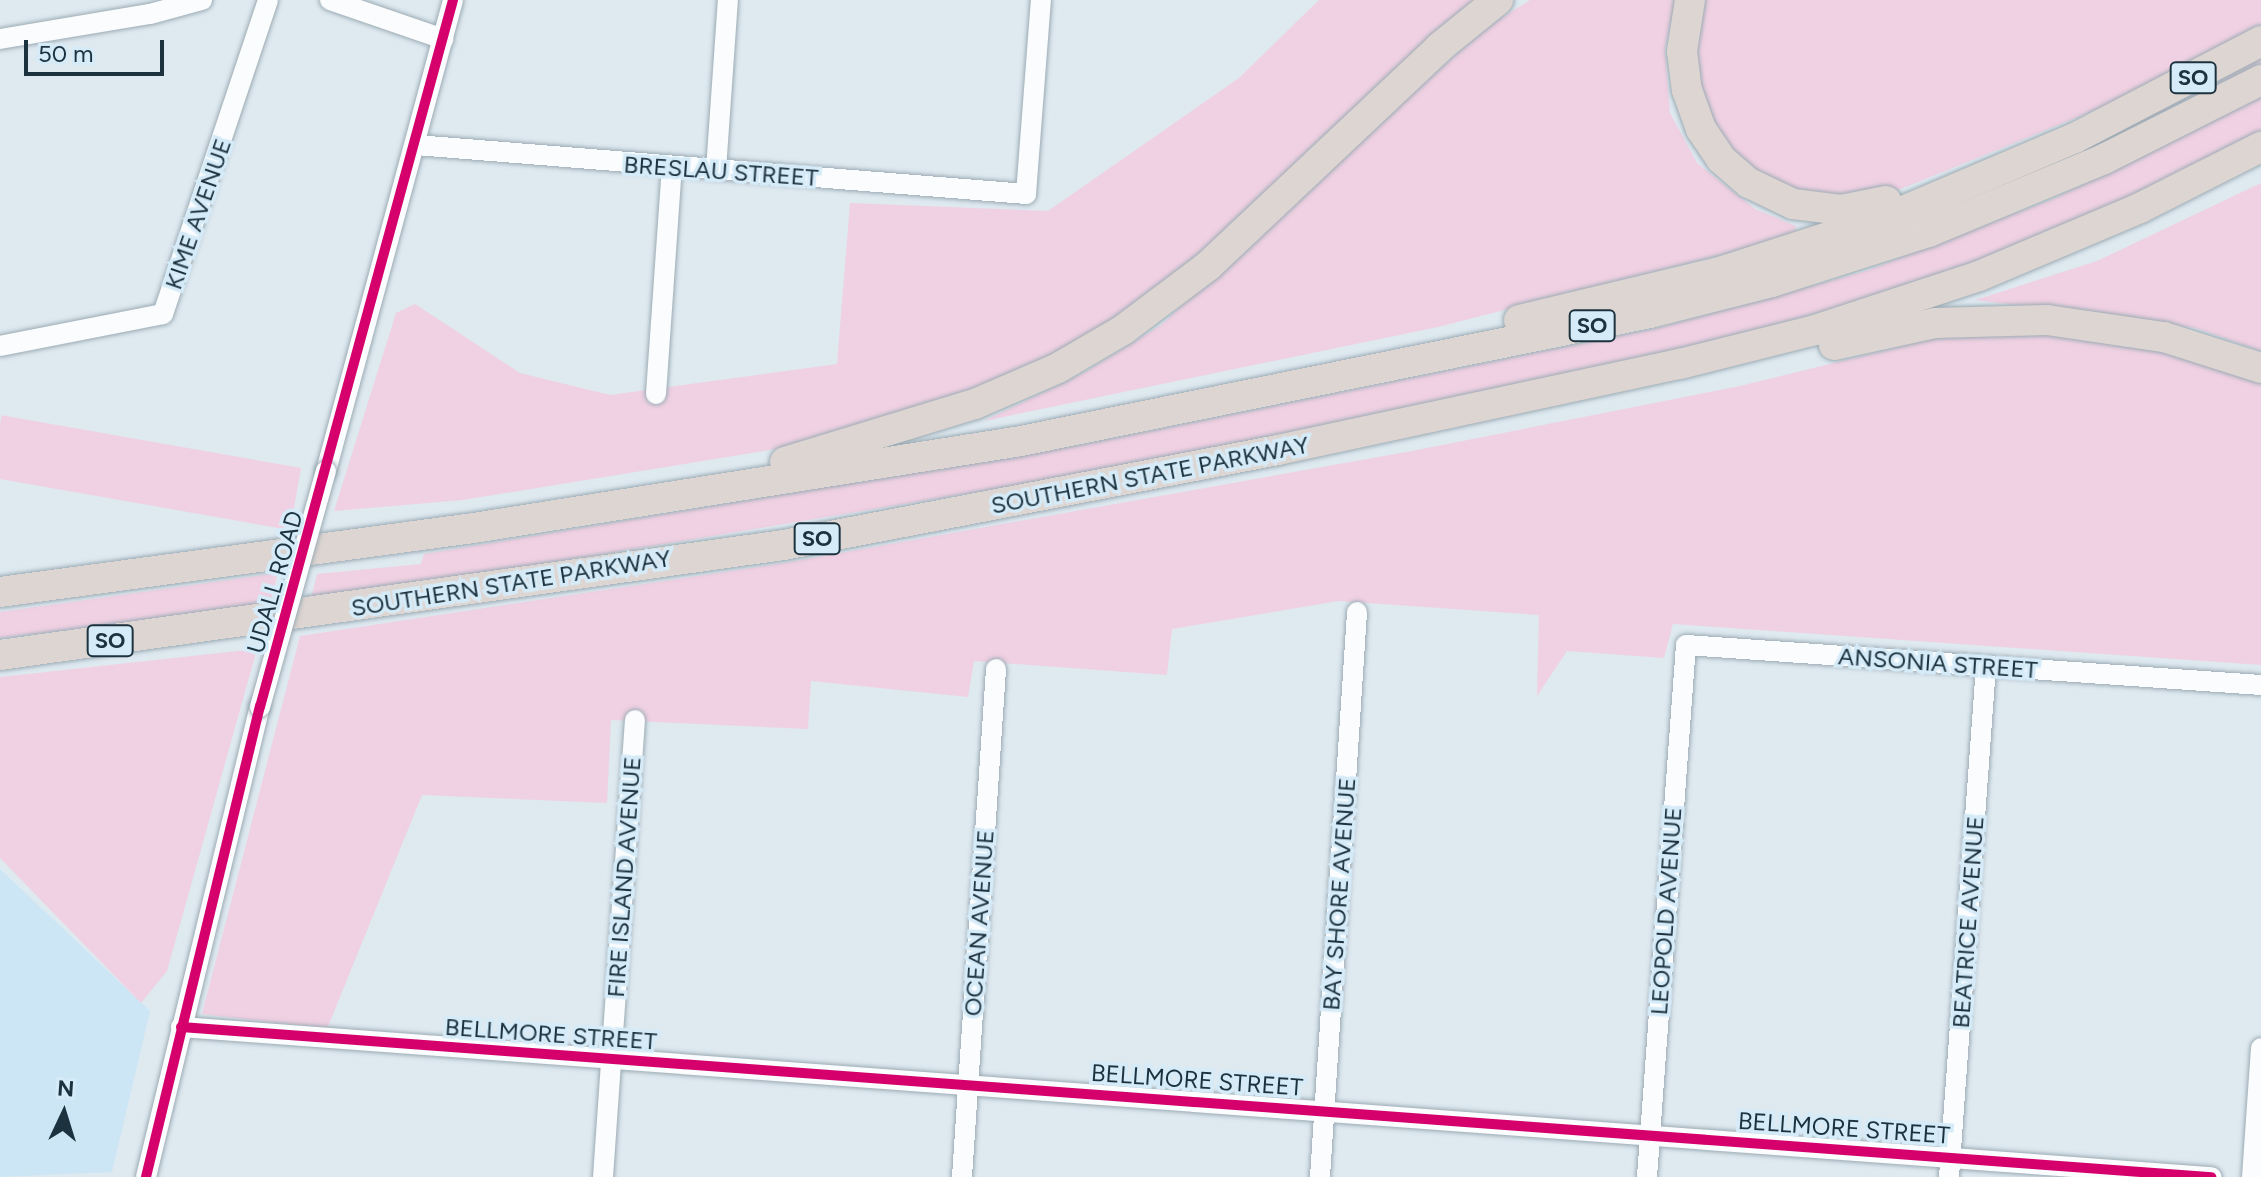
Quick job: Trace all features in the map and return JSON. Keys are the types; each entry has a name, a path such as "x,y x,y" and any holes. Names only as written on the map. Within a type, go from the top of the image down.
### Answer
{"highway":[{"path":"684,495 947,415 1032,381 1102,343 1208,266 1440,47 1498,0"},
{"path":"1690,0 1682,61 1701,129 1735,173 1793,204 1825,210 1877,204 2125,114"},
{"name":"SO","path":"889,460 1018,426 1709,275 1936,199 2125,114 2261,41"},
{"name":"SO","path":"0,592 684,495 1021,441 1241,399 1761,285 1885,248 2019,197 2261,80"},
{"name":"SOUTHERN STATE PARKWAY","path":"0,655 784,545 1278,450 1647,371 1815,330 1948,287 2119,218 2261,147"},
{"path":"1647,371 1781,359 1896,329 1990,319 2140,332 2261,368"}],"street":[{"path":"0,39 202,0"},
{"name":"KIME AVENUE","path":"0,346 110,329 163,314 268,0"},
{"path":"330,0 443,39"},
{"name":"UDALL ROAD","path":"146,1177 260,707 416,145 453,0"},
{"path":"716,170 728,0"},
{"name":"BRESLAU STREET","path":"416,145 1026,194 1041,0"},
{"path":"656,394 672,167"},
{"name":"BAY SHORE AVENUE","path":"1320,1177 1357,612"},
{"name":"ANSONIA STREET","path":"1686,645 2261,685"},
{"name":"LEOPOLD AVENUE","path":"1647,1177 1686,645"},
{"name":"BEATRICE AVENUE","path":"1950,1167 1986,666"},
{"name":"OCEAN AVENUE","path":"962,1177 996,669"},
{"name":"FIRE ISLAND AVENUE","path":"603,1177 635,720"},
{"name":"BELLMORE STREET","path":"181,1027 1650,1134 1950,1167 2211,1177"},
{"path":"2252,1177 2261,1048"}],"shaded area":[{"path":"1319,0 1484,0 1134,320 986,399 843,438 463,500 334,511 396,313 415,304 520,373 610,395 837,364 850,203 1048,211 1239,78"},
{"path":"1530,0 1676,0 1665,48 1670,113 1697,163 1755,209 1796,226 1795,236 1438,327 984,421 1085,372 1161,325 1487,27"},
{"path":"1703,0 2261,0 2261,25 2118,101 1871,201 1828,204 1754,180 1705,127 1690,59"},
{"path":"2261,54 2261,68 2073,166 1933,214"},
{"path":"2261,94 2261,133 2106,211 1923,284 1660,356 1085,474 310,603 317,574 421,564 424,554 1080,445 1653,329 1866,271 2055,198"},
{"path":"2261,183 2261,351 2195,328 1975,300 2097,261"},
{"path":"2069,330 2184,351 2261,382 2261,665 1673,624 1664,658 1567,651 1537,696 1539,615 1338,601 1172,629 1167,675 974,661 968,697 811,681 808,729 611,720 607,803 422,795 327,1029 202,1014 300,636 790,562 1412,451 1740,386 1947,335"},
{"path":"2,415 301,468 290,530 0,479"},
{"path":"278,573 269,606 0,638 0,612"},
{"path":"257,649 167,971 141,1003 0,858 0,677"},
{"path":"0,869 150,1011 112,1172 0,1177"}],"cycle path":[{"path":"146,1177 260,707 453,0"},
{"path":"181,1027 2211,1177"}]}
